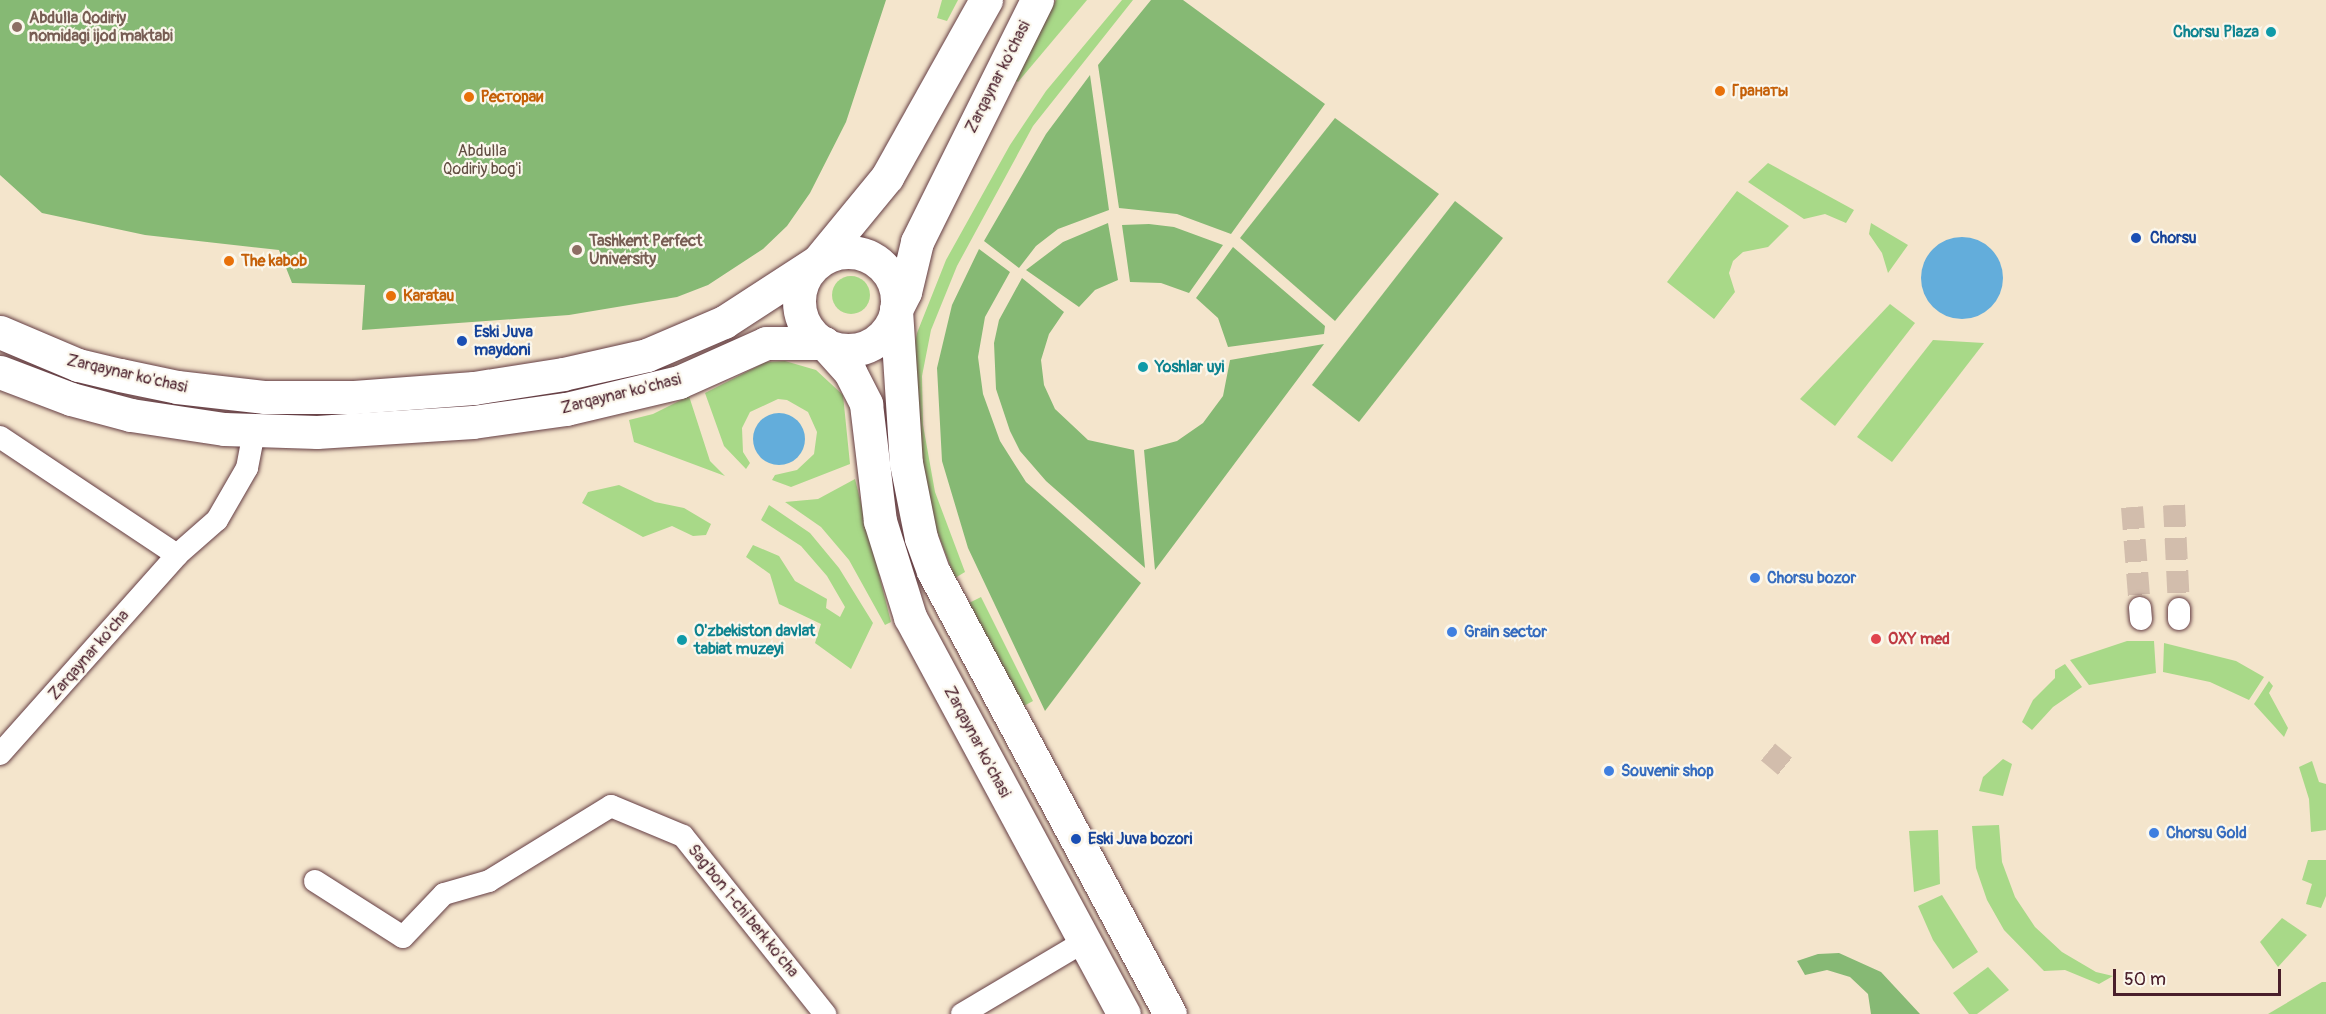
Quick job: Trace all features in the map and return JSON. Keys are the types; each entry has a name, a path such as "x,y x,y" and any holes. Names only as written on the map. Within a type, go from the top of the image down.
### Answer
{"main road":[{"name":"Zarqaynar ko'chasi","path":"0,332 78,364 206,392 304,398 444,391 563,374 674,345 724,322 818,261 892,169 986,0"},
{"name":"Zarqaynar ko'chasi","path":"1037,0 917,242 896,310 906,463 921,538 933,571 1170,1014"},
{"path":"850,251 873,259 891,277 896,293 896,310 886,331 868,345 846,350 824,343 807,328 799,306 802,281 818,261 850,251"},
{"name":"Zarqaynar ko'chasi","path":"0,372 72,399 131,415 254,431 381,429 504,419 660,388 765,343 824,343 855,380 866,404 880,521 910,617 1124,1014"}],"street":[{"name":"Zarqaynar ko'cha","path":"0,754 177,555 217,520 247,468 254,431"},
{"path":"0,437 177,555"},
{"name":"Sag'bon 1-chi berk ko'cha","path":"315,881 403,937 444,894 489,881 611,806 683,836 825,1014"},
{"path":"962,1014 1085,941"}],"green space":[{"name":"Abdulla Qodiriy bog'i","path":"0,0 886,0 846,122 810,193 787,226 763,249 708,285 677,297 569,315 362,330 365,285 292,283 279,250 145,235 42,213 0,175"},
{"path":"942,0 958,0 947,21 937,18"},
{"path":"1056,0 1087,0 1018,82 1013,79"},
{"path":"1122,0 1133,0 1033,126 957,266 931,330 922,376 923,425 935,492 965,572 955,578 925,500 912,359 917,333 946,260 1010,145 1046,91"},
{"path":"1151,0 1183,0 1325,104 1231,234 1177,214 1119,208 1098,65"},
{"path":"1090,75 1109,210 1058,229 1036,246 1019,268 984,241 1046,134"},
{"path":"1335,118 1439,194 1335,321 1240,238"},
{"path":"1768,163 1854,210 1846,223 1825,214 1804,219 1748,182"},
{"path":"1737,191 1789,226 1768,247 1743,252 1733,261 1729,273 1735,292 1714,319 1667,282"},
{"path":"1455,201 1503,238 1359,422 1312,385"},
{"path":"1108,223 1118,280 1095,290 1079,307 1026,270 1063,242"},
{"path":"1871,223 1908,245 1888,273 1882,253 1869,234"},
{"path":"1149,224 1174,227 1223,245 1189,293 1161,283 1130,282 1122,225"},
{"path":"1233,247 1325,326 1324,334 1228,347 1218,318 1196,298"},
{"path":"979,249 1010,272 985,317 978,357 983,394 1000,441 1026,482 1141,583 1045,711 968,548 942,461 937,368 952,305"},
{"path":"851,276 864,282 870,295 864,308 851,314 838,308 832,295 838,282"},
{"path":"1022,278 1064,312 1049,334 1041,360 1044,385 1055,409 1088,440 1134,450 1145,568 1046,481 1020,451 1010,431 996,389 994,343 999,320"},
{"path":"1890,304 1915,323 1835,426 1800,399"},
{"path":"1933,340 1984,343 1892,462 1857,437"},
{"path":"1324,344 1155,570 1144,450 1177,441 1203,423 1223,396 1230,360"},
{"path":"785,361 816,370 843,395 850,464 791,487 772,480 775,475 797,470 814,454 817,432 808,412 787,400 778,399 750,412 742,428 743,452 750,463 746,469 724,446 705,393 766,362"},
{"path":"689,396 710,461 725,476 634,442 629,420 653,414"},
{"path":"855,479 891,622 885,625 849,560 821,527 785,502 818,499"},
{"path":"619,485 655,502 684,508 711,524 706,535 693,536 672,526 643,537 582,503 588,492"},
{"path":"769,505 810,533 839,568 873,623 851,669 815,643 821,624 779,604 770,574 746,557 753,545 779,556 795,581 827,599 826,608 840,617 845,607 827,576 801,546 761,520"},
{"path":"981,597 1033,701 1022,707 969,603"},
{"path":"2127,641 2154,641 2156,673 2089,685 2070,660"},
{"path":"2164,643 2236,661 2264,677 2249,700 2210,682 2163,672"},
{"path":"2065,664 2082,687 2053,707 2032,730 2022,722 2033,700 2055,678 2055,670"},
{"path":"2269,681 2273,686 2269,693 2288,728 2284,737 2254,704"},
{"path":"2003,759 2012,764 2003,796 1979,791 1983,777"},
{"path":"2312,761 2319,782 2326,784 2326,830 2311,832 2309,799 2299,767"},
{"path":"1999,825 2002,862 2015,897 2035,927 2062,952 2096,972 2113,976 2099,984 2065,970 2044,971 2004,930 1987,900 1976,868 1972,826"},
{"path":"1938,830 1940,884 1914,892 1909,831"},
{"path":"2308,860 2326,860 2326,896 2321,908 2306,904 2312,884 2302,880"},
{"path":"1942,895 1978,952 1953,969 1933,940 1918,906"},
{"path":"2282,918 2307,935 2278,967 2260,942"},
{"path":"1839,953 1881,972 1920,1014 1871,1014 1868,994 1850,977 1827,970 1805,975 1797,961 1818,954"},
{"path":"1988,967 2009,990 1977,1014 1969,1014 1953,993"},
{"path":"2322,982 2326,982 2326,1014 2268,1014"}],"water":[{"path":"1962,237 1978,240 1991,249 2000,262 2003,278 2000,294 1991,307 1978,316 1962,319 1946,316 1933,307 1924,294 1921,278 1924,262 1933,249 1946,240"},
{"path":"779,413 789,415 797,421 803,429 805,439 803,449 797,457 789,463 779,465 769,463 761,457 755,449 753,439 755,429 761,421 769,415"}],"tunnel":[{"path":"2174,505 2179,609"},
{"path":"2132,507 2140,608"},
{"path":"1768,752 1791,771"}],"place":[{"name":"Abdulla Qodiriy nomidagi ijod maktabi","path":"17,27"},
{"name":"Chorsu Plaza","path":"2271,32"},
{"name":"Гранаты","path":"1720,91"},
{"name":"Рестораи","path":"469,97"},
{"name":"Chorsu","path":"2136,238"},
{"name":"Tashkent Perfect University","path":"577,250"},
{"name":"The kabob","path":"229,261"},
{"name":"Karatau","path":"391,296"},
{"name":"Eski Juva maydoni","path":"462,341"},
{"name":"Yoshlar uyi","path":"1143,367"},
{"name":"Chorsu bozor","path":"1755,578"},
{"name":"Grain sector","path":"1452,632"},
{"name":"OXY med","path":"1876,639"},
{"name":"O'zbekiston davlat tabiat muzeyi","path":"682,640"},
{"name":"Souvenir shop","path":"1609,771"},
{"name":"Chorsu Gold","path":"2154,833"},
{"name":"Eski Juva bozori","path":"1076,839"}]}
